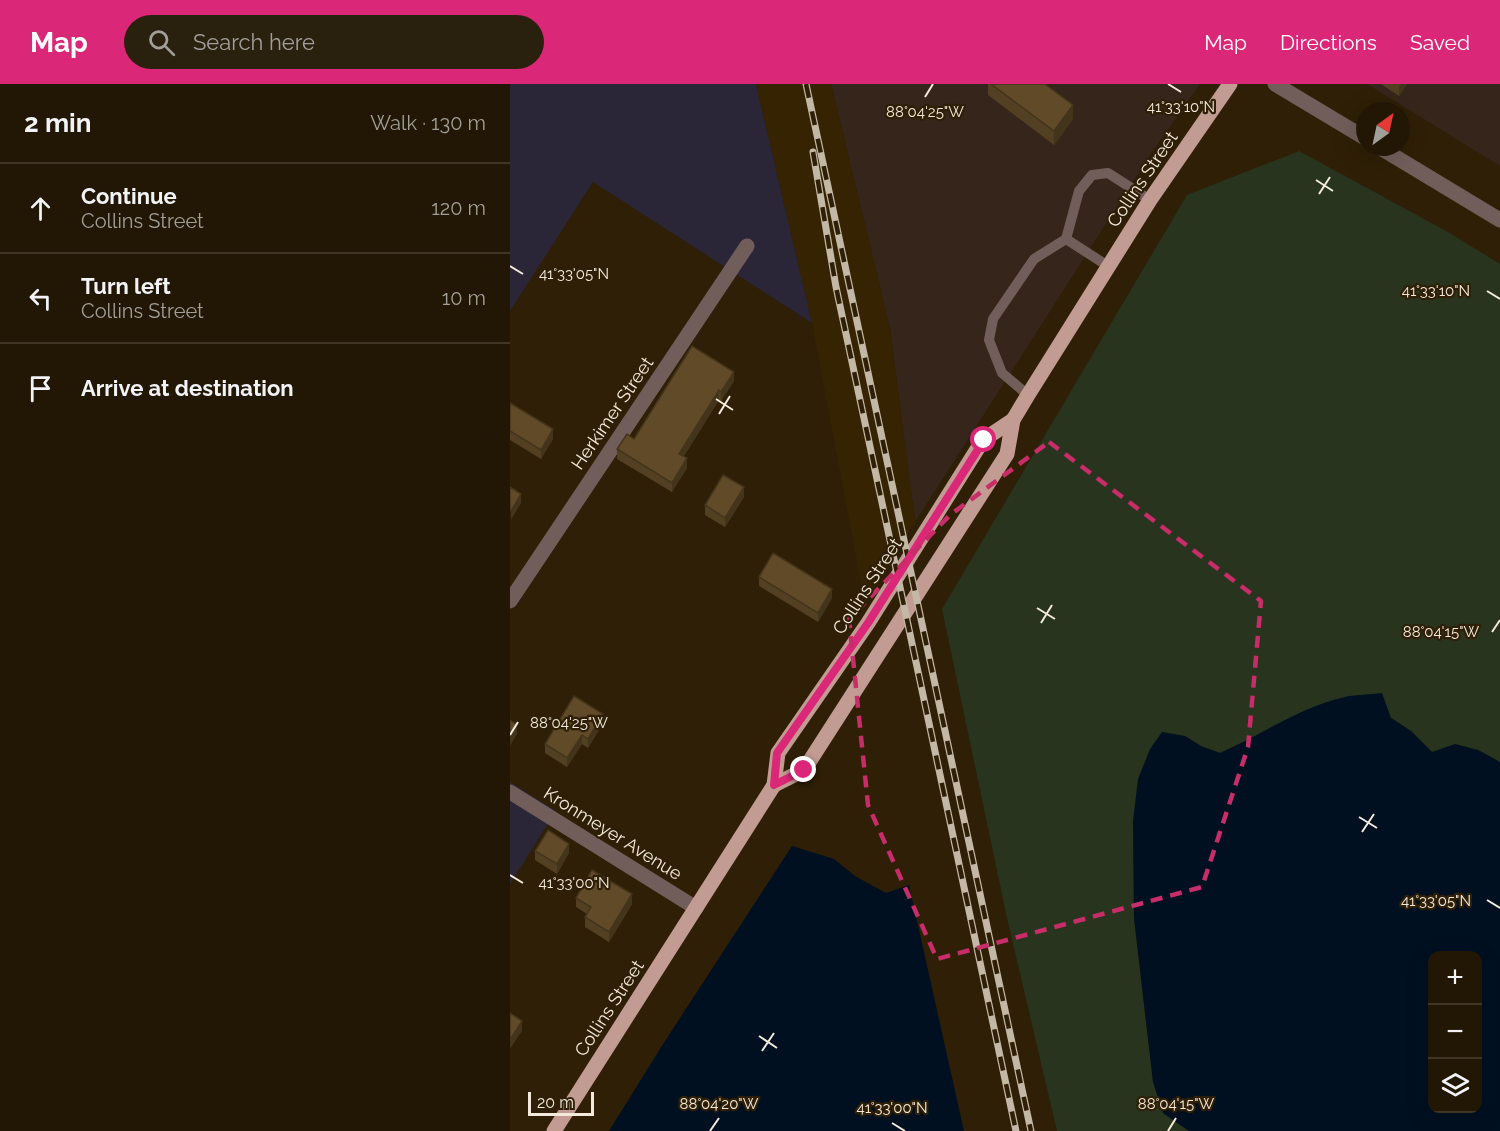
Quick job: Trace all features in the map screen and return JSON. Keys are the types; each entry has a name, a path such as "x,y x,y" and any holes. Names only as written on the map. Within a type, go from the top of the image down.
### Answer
{"main road":[{"name":"Collins Street","path":"774,785 804,770 1007,454 1013,420 1108,266 1150,200 1230,84"},
{"name":"Collins Street","path":"554,1131 774,785 777,753 868,623 984,440 1013,420"}],"street":[{"path":"1275,84 1356,133"},
{"path":"1394,156 1500,220"},
{"name":"Herkimer Street","path":"510,601 747,246"},
{"name":"Kronmeyer Avenue","path":"510,792 696,908"}],"lane":[{"path":"1028,395 1002,373 989,340 993,319 1034,259 1066,239 1079,190 1092,175 1108,173 1150,200"},
{"path":"1066,239 1108,266"}],"highlighted area":[{"path":"1049,442 1261,601 1248,747 1202,887 937,959 868,805 849,619 950,515"}],"shaded area":[{"path":"510,84 756,84 812,323 593,182 510,311"},
{"path":"756,84 831,84 890,329 915,522 865,604 812,323"},
{"path":"831,84 1200,84 1150,155 915,522 890,329"},
{"path":"1367,84 1500,84 1500,166 1410,111 1410,102 1396,102"},
{"path":"510,782 556,811 510,884"}],"green space":[{"path":"1299,151 1448,232 1500,264 1500,762 1478,750 1432,752 1411,731 1391,718 1237,745 1220,753 1201,746 1185,736 1133,821 1134,918 1153,1082 1163,1113 1189,1131 1057,1131 1007,918 942,609 1187,195"}],"water":[{"path":"1382,693 1391,718 1411,731 1432,752 1455,744 1478,750 1500,762 1500,1131 1189,1131 1163,1113 1153,1082 1134,918 1133,821 1138,779 1150,749 1162,732 1185,736 1201,746 1220,753 1312,707 1354,695"},
{"path":"792,846 834,859 855,876 886,893 909,885 964,1131 609,1131 665,1041"}],"building":[{"path":"991,84 1045,84 1073,105 1054,131"},
{"path":"692,346 734,372 721,392 719,390 679,454 687,458 672,483 617,449 627,434 634,439"},
{"path":"510,403 553,429 541,450 510,431"},
{"path":"723,475 744,487 725,518 705,505"},
{"path":"510,487 521,494 511,511 510,510"},
{"path":"773,553 832,589 818,613 759,577"},
{"path":"574,696 603,714 588,739 582,735 567,758 545,744"},
{"path":"510,720 517,725 510,737"},
{"path":"548,830 569,844 557,864 535,851"},
{"path":"592,870 632,894 609,932 585,917 591,907 576,898"},
{"path":"510,1013 522,1021 510,1040"}],"railway":[{"path":"806,84 1031,1131"},
{"path":"813,152 836,287 1016,1131"}],"route":[{"path":"804,770 774,785 777,753 868,623 984,440"}]}
